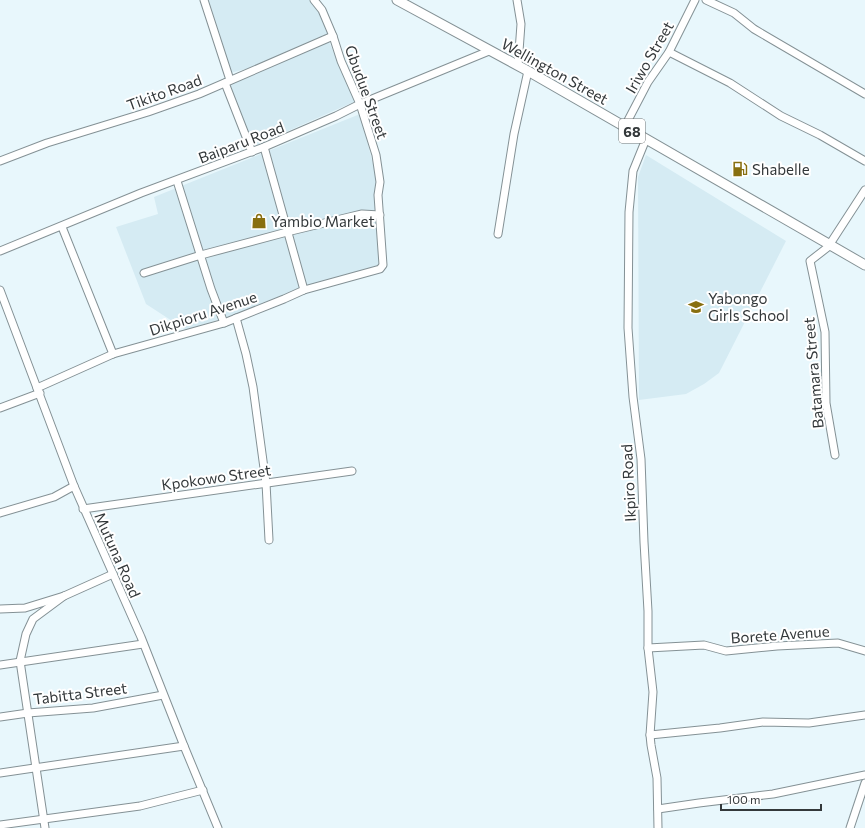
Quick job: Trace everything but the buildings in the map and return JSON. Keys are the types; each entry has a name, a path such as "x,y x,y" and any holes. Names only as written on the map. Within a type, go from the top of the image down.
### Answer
{"main road":[{"name":"Wellington Street","path":"397,0 625,126 865,265"}],"street":[{"path":"204,0 228,81 252,152"},
{"name":"Gbudue Street","path":"314,0 322,10 333,36 341,61 360,104 376,155 380,182 378,195 383,264 380,269"},
{"path":"518,0 521,24 518,66"},
{"name":"Iriwo Street","path":"625,126 648,82 669,52 695,0"},
{"path":"706,0 734,13 754,29 865,94"},
{"name":"Tikito Road","path":"0,162 47,143 148,112 228,81 333,36"},
{"name":"Baiparu Road","path":"0,251 62,227 141,193 264,148 360,104 489,51"},
{"path":"669,52 730,83 781,116 820,135 865,161"},
{"path":"498,234 514,134 528,72"},
{"name":"Ikpiro Road","path":"646,139 633,171 629,212 628,328 633,397 641,459 648,612 648,648 653,692 650,735 657,778 658,828"},
{"path":"264,148 304,290"},
{"path":"176,181 211,289 224,323"},
{"name":"Batamara Street","path":"835,455 826,403 825,332 810,262 830,245 865,190"},
{"path":"144,273 201,255 287,232 362,214 380,215"},
{"path":"62,227 113,354"},
{"name":"Dikpioru Avenue","path":"0,408 113,354 224,323 304,290 380,269"},
{"name":"Mutuna Road","path":"0,290 83,509 143,644 218,828"},
{"path":"236,318 253,387 266,483 269,540"},
{"name":"Kpokowo Street","path":"83,509 352,471"},
{"path":"0,513 54,497 74,486"},
{"path":"0,609 25,608 64,596 113,574"},
{"path":"44,828 20,661 26,634 33,619 64,596"},
{"name":"Borete Avenue","path":"648,648 704,645 726,651 777,646 838,643 865,651"},
{"path":"0,665 143,644"},
{"name":"Tabitta Street","path":"0,717 28,713 93,708 163,694"},
{"path":"650,735 763,722 809,723 865,715"},
{"path":"0,773 184,746"},
{"path":"658,809 773,794 865,775"},
{"path":"850,828 865,783"},
{"path":"0,825 140,806 203,790"}],"shaded area":[{"path":"207,0 312,0 331,35 254,67 230,73"},
{"path":"329,42 356,101 252,147 227,84"},
{"name":"Yambio Market","path":"360,114 379,187 387,266 186,330 146,304 116,227 158,214 154,197"},
{"name":"Yabongo Girls School","path":"646,155 786,241 719,373 704,384 686,394 639,400 638,177"}],"place":[{"name":"Shabelle","path":"740,169"},
{"name":"Yambio Market","path":"259,221"},
{"name":"Yabongo Girls School","path":"696,307"}]}
